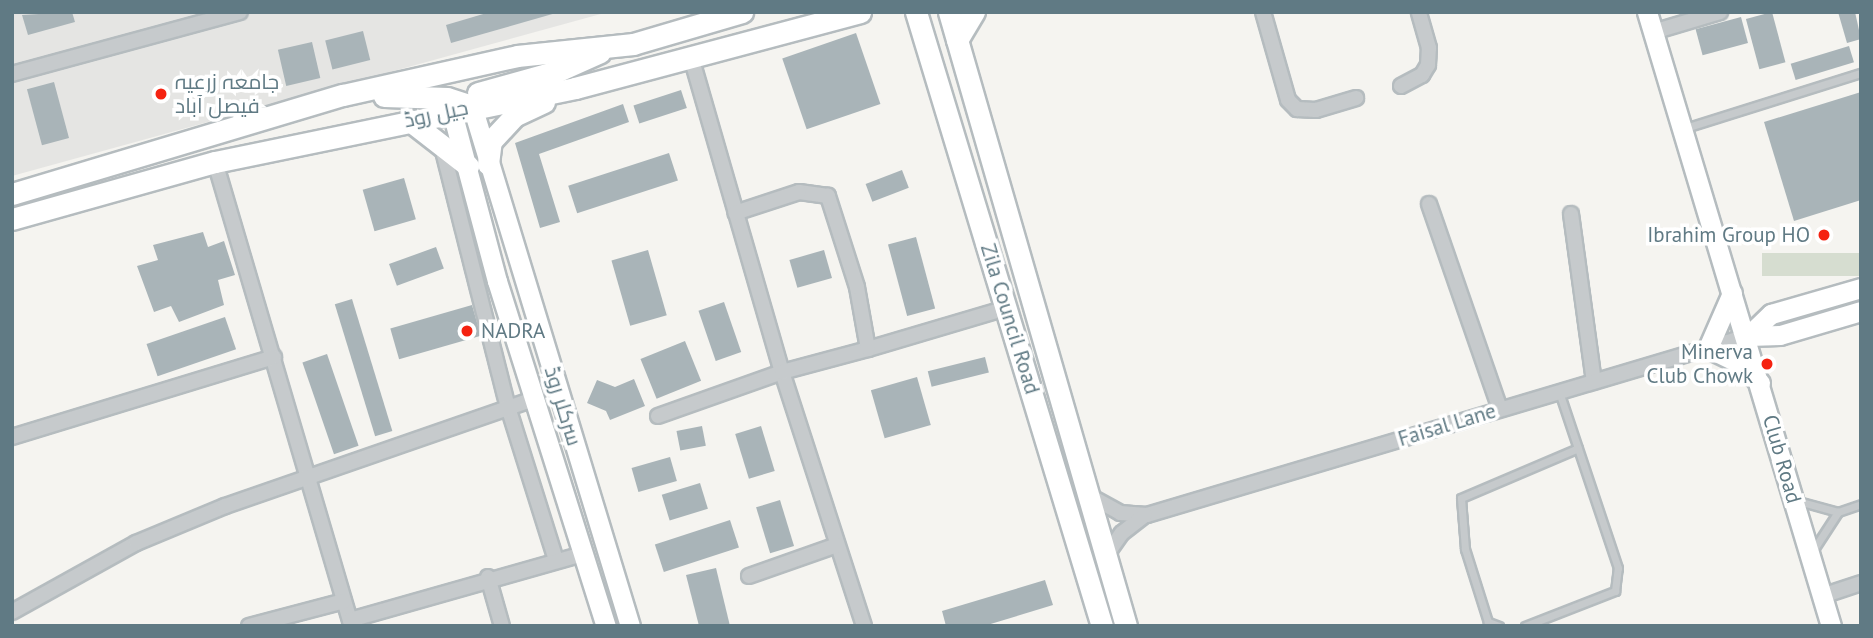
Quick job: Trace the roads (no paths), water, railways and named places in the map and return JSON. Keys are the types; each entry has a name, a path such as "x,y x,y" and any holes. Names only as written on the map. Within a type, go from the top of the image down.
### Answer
{"main road":[{"name":"جیل روڈ","path":"12,194 343,95 517,56 613,46 742,12"},
{"name":"جیل روڈ","path":"12,219 215,162 461,107 575,88 860,12"},
{"name":"Zila Council Road","path":"916,12 1102,626"},
{"name":"Zila Council Road","path":"949,12 1126,626"},
{"path":"957,40 974,12"},
{"name":"Club Road","path":"1647,12 1732,293 1748,336 1831,626"},
{"path":"343,95 461,107 558,71 613,46"},
{"path":"409,120 478,165 491,141 514,116 575,88"},
{"name":"سرکلر روڈ","path":"461,107 630,626"},
{"name":"سرکلر روڈ","path":"478,165 534,399 606,626"},
{"name":"Faisal Lane","path":"1748,336 1771,314 1861,288"},
{"path":"1732,293 1708,348 1737,362 1761,384"},
{"name":"Faisal Lane","path":"1748,336 1780,335 1861,310"}],"street":[{"path":"12,74 240,12"},
{"path":"1264,12 1288,100 1297,109 1316,110 1356,98"},
{"path":"1401,86 1422,75 1428,65 1429,48 1419,12"},
{"path":"1653,32 1720,12"},
{"path":"691,57 782,372 864,626"},
{"path":"441,142 444,165 508,407 556,560"},
{"path":"215,162 310,475 351,623 488,578 583,554"},
{"path":"444,165 478,165"},
{"path":"735,213 799,192 828,196 858,288 868,349"},
{"path":"1429,204 1500,409"},
{"path":"1571,214 1594,381"},
{"path":"658,416 782,372 1006,308"},
{"name":"Faisal Lane","path":"1087,495 1120,513 1147,514 1748,336"},
{"path":"12,437 274,357"},
{"path":"12,612 136,543 310,475 534,399"},
{"name":"Faisal Lane","path":"1105,557 1122,533 1147,514"},
{"path":"749,576 837,545"},
{"path":"488,578 502,626"},
{"path":"1822,596 1861,583"},
{"path":"249,626 344,601"}],"lane":[{"path":"1681,129 1861,73"},
{"path":"1525,626 1615,592 1618,568 1559,392"},
{"path":"1499,626 1488,622 1465,549 1461,498 1578,448"},
{"path":"1794,500 1838,512 1861,504"},
{"path":"1809,555 1838,512"}],"place":[{"name":"جامعہ زرعیہ فیصل آباد","path":"161,94"},
{"name":"Ibrahim Group HO","path":"1824,235"},
{"name":"NADRA","path":"467,331"},
{"name":"Minerva Club Chowk","path":"1767,364"}]}
